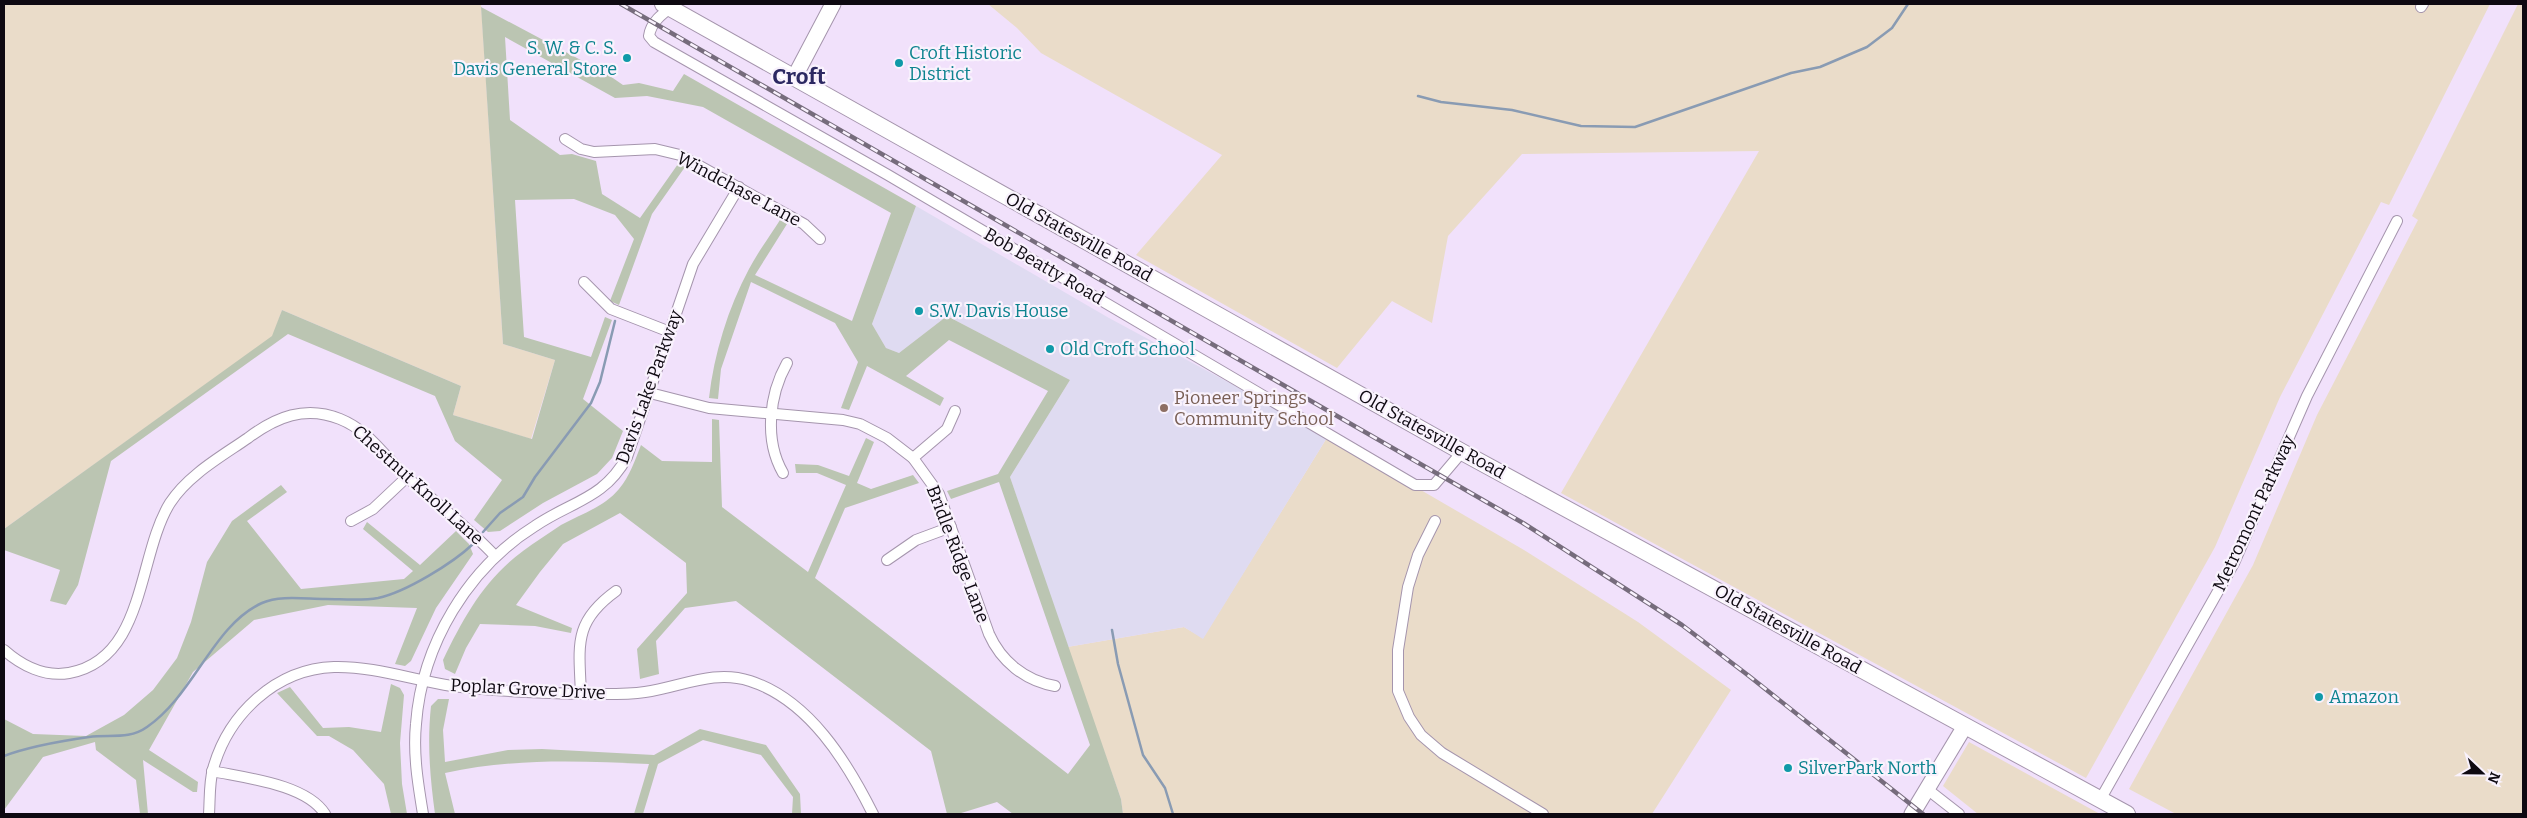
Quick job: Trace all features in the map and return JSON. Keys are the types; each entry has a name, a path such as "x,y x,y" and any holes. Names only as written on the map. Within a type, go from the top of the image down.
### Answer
{"main road":[{"path":"794,78 833,4"},
{"name":"Old Statesville Road","path":"670,5 794,78 1462,452 2127,814"},
{"path":"1912,814 1965,726"}],"street":[{"name":"Bob Beatty Road","path":"670,5 657,18 650,32 649,36 654,42 888,175 1415,484 1434,485 1462,452"},
{"name":"Windchase Lane","path":"565,139 581,149 594,152 655,149 680,154 804,224 820,239"},
{"name":"Davis Lake Parkway","path":"423,814 416,776 416,723 424,680 446,622 462,597 495,556 546,518 594,494 612,481 627,457 693,264 739,187"},
{"name":"Metromont Parkway","path":"2100,800 2234,563 2307,396 2398,221"},
{"path":"584,282 595,296 611,309 670,332"},
{"path":"783,473 774,452 772,413 775,392 787,363"},
{"name":"Bridle Ridge Lane","path":"650,393 709,408 843,420 860,424 887,438 913,458 939,494 989,634 997,651 1027,676 1054,686"},
{"path":"913,458 947,429 955,411"},
{"name":"Chestnut Knoll Lane","path":"4,650 34,670 52,674 77,672 107,653 116,645 131,620 155,534 172,501 180,490 209,466 278,419 310,412 338,418 352,424 369,436 406,477 469,528 495,556"},
{"path":"351,521 373,509 406,477"},
{"path":"1435,521 1418,555 1408,587 1398,650 1398,691 1409,717 1421,735 1442,753 1543,814"},
{"path":"887,560 916,540 951,527"},
{"path":"581,694 579,659 583,630 593,610 616,591"},
{"name":"Poplar Grove Drive","path":"209,814 212,771 228,731 238,717 263,693 288,678 317,669 334,667 356,668 477,689 581,694 648,692 721,676 750,681 779,696 819,730 854,778 873,814"},
{"path":"212,771 296,791 316,803 325,814"},
{"path":"1927,789 1959,814"}],"shaded area":[{"path":"4,4 481,4 503,344 555,360 531,439 453,415 461,386 282,310 273,336 4,529"},
{"path":"988,4 2490,4 2389,205 2381,202 2280,397 2215,547 2086,778 1561,493 1759,151 1522,154 1448,236 1432,323 1392,301 1337,368 1136,255 1222,155 1041,53 1017,28"},
{"path":"2518,4 2523,4 2523,814 2176,814 2129,789 2253,565 2317,415 2418,220 2412,216"},
{"name":"Pioneer Springs Community School","path":"916,206 1109,318 1328,436 1203,639 1184,627 1067,647 1010,477 1070,380 947,316 899,353 886,348 872,324"},
{"path":"1328,436 1524,550 1638,622 1731,690 1652,814 1123,814 1121,799 1067,647 1184,627 1203,638"},
{"path":"1969,742 2100,814 1978,814 1943,786"}],"green space":[{"path":"481,7 607,74 623,85 639,83 673,91 684,74 916,206 872,324 886,348 899,353 947,316 1070,380 1010,477 1121,799 1123,814 1013,814 997,802 958,814 947,814 931,751 736,601 685,608 656,641 659,674 640,679 637,649 687,593 686,563 620,513 563,544 516,605 572,628 571,633 535,626 480,624 466,648 455,674 445,669 443,660 467,614 486,587 509,562 561,525 606,501 613,495 626,479 641,445 662,461 712,462 712,419 719,420 722,507 808,572 846,485 817,473 796,473 795,464 818,465 849,476 866,438 874,442 857,483 871,489 913,475 919,483 845,508 815,578 1068,774 1090,745 999,482 951,499 947,491 998,474 1048,391 949,340 906,376 944,398 940,406 867,366 849,410 841,408 858,362 835,323 751,282 721,369 718,399 709,398 714,365 728,315 741,284 780,220 787,224 755,275 852,321 891,213 703,107 647,96 615,98 505,37 510,120 560,155 572,154 596,161 602,194 640,218 678,164 685,167 652,214 619,305 610,301 634,239 615,215 574,199 515,200 524,337 591,357 605,317 612,320 583,399 623,431 612,458 597,474 543,503 500,531 488,532 474,520 502,480 455,441 435,396 288,334 111,461 78,585 66,605 50,601 60,570 4,550 4,529 272,336 282,310 461,386 453,415 532,439 555,360 503,344"},
{"path":"281,485 287,492 247,521 301,589 404,579 413,571 363,529 367,522 420,565 456,531 469,544 473,554 436,608 411,661 405,666 395,664 417,608 328,605 254,620 193,672 149,750 198,782 197,792 193,792 143,760 148,814 140,814 136,780 96,750 95,742 43,757 4,810 4,719 33,734 86,736 124,715 153,690 177,658 191,622 207,562 232,521"},
{"path":"391,684 400,688 404,695 400,743 402,784 407,814 391,814 384,784 353,750 329,736 317,736 277,693 290,687 323,728 349,727 381,732"},
{"path":"438,699 449,699 443,730 445,762 508,750 542,749 654,755 700,729 766,745 800,794 801,814 792,814 793,797 761,755 703,740 658,764 643,814 634,814 649,764 547,762 496,765 445,773 455,814 435,814 430,773 429,733 431,706"}],"waterway":[{"path":"1418,96 1441,102 1512,110 1581,126 1635,127 1791,73 1820,67 1867,47 1892,28 1908,4"},
{"path":"483,532 500,513 523,497 535,477 591,403 600,382 615,321"},
{"path":"4,756 24,749 57,742 89,737 126,735 140,731 163,713 178,697 216,643 230,627 245,613 262,603 285,598 359,600 389,595 428,576 454,560 473,544"},
{"path":"1112,630 1118,664 1143,755 1165,788 1173,814"}],"railway":[{"path":"621,4 1523,523 1682,625 1923,814"}],"place":[{"name":"S. W. & C. S. Davis General Store","path":"627,58"},
{"name":"Croft Historic District","path":"899,63"},
{"name":"S.W. Davis House","path":"919,311"},
{"name":"Old Croft School","path":"1050,349"},
{"name":"Pioneer Springs Community School","path":"1164,408"},
{"name":"Amazon","path":"2319,697"},
{"name":"SilverPark North","path":"1788,768"}],"district":[{"name":"Croft","path":"799,76"}]}
